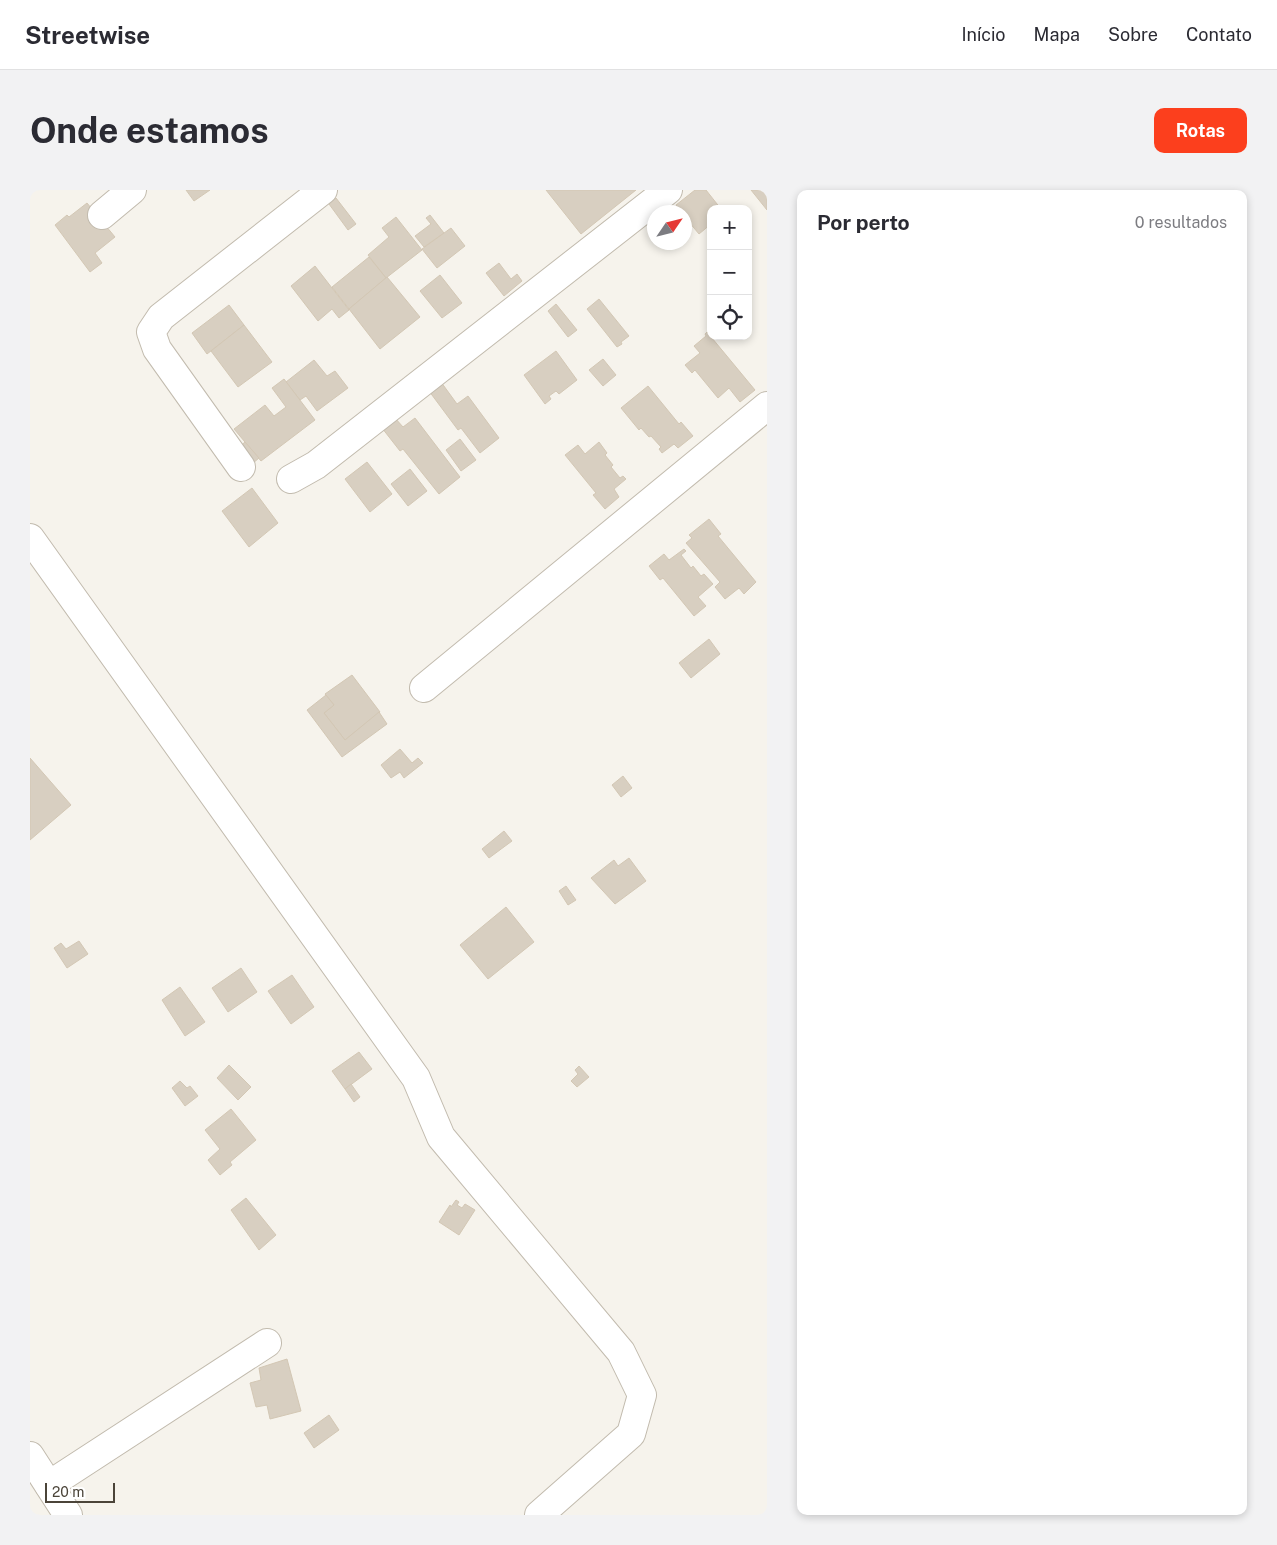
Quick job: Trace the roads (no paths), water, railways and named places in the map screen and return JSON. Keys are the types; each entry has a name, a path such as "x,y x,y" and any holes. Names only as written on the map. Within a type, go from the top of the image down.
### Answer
{"street":[{"path":"102,215 132,190"},
{"path":"241,468 157,349 151,332 161,317 323,190"},
{"path":"290,479 316,465 668,190"},
{"path":"424,688 767,406"},
{"path":"30,538 416,1078 441,1137 622,1352 642,1395 631,1434 539,1515"},
{"path":"49,1485 267,1343"},
{"path":"30,1456 68,1515"}]}
